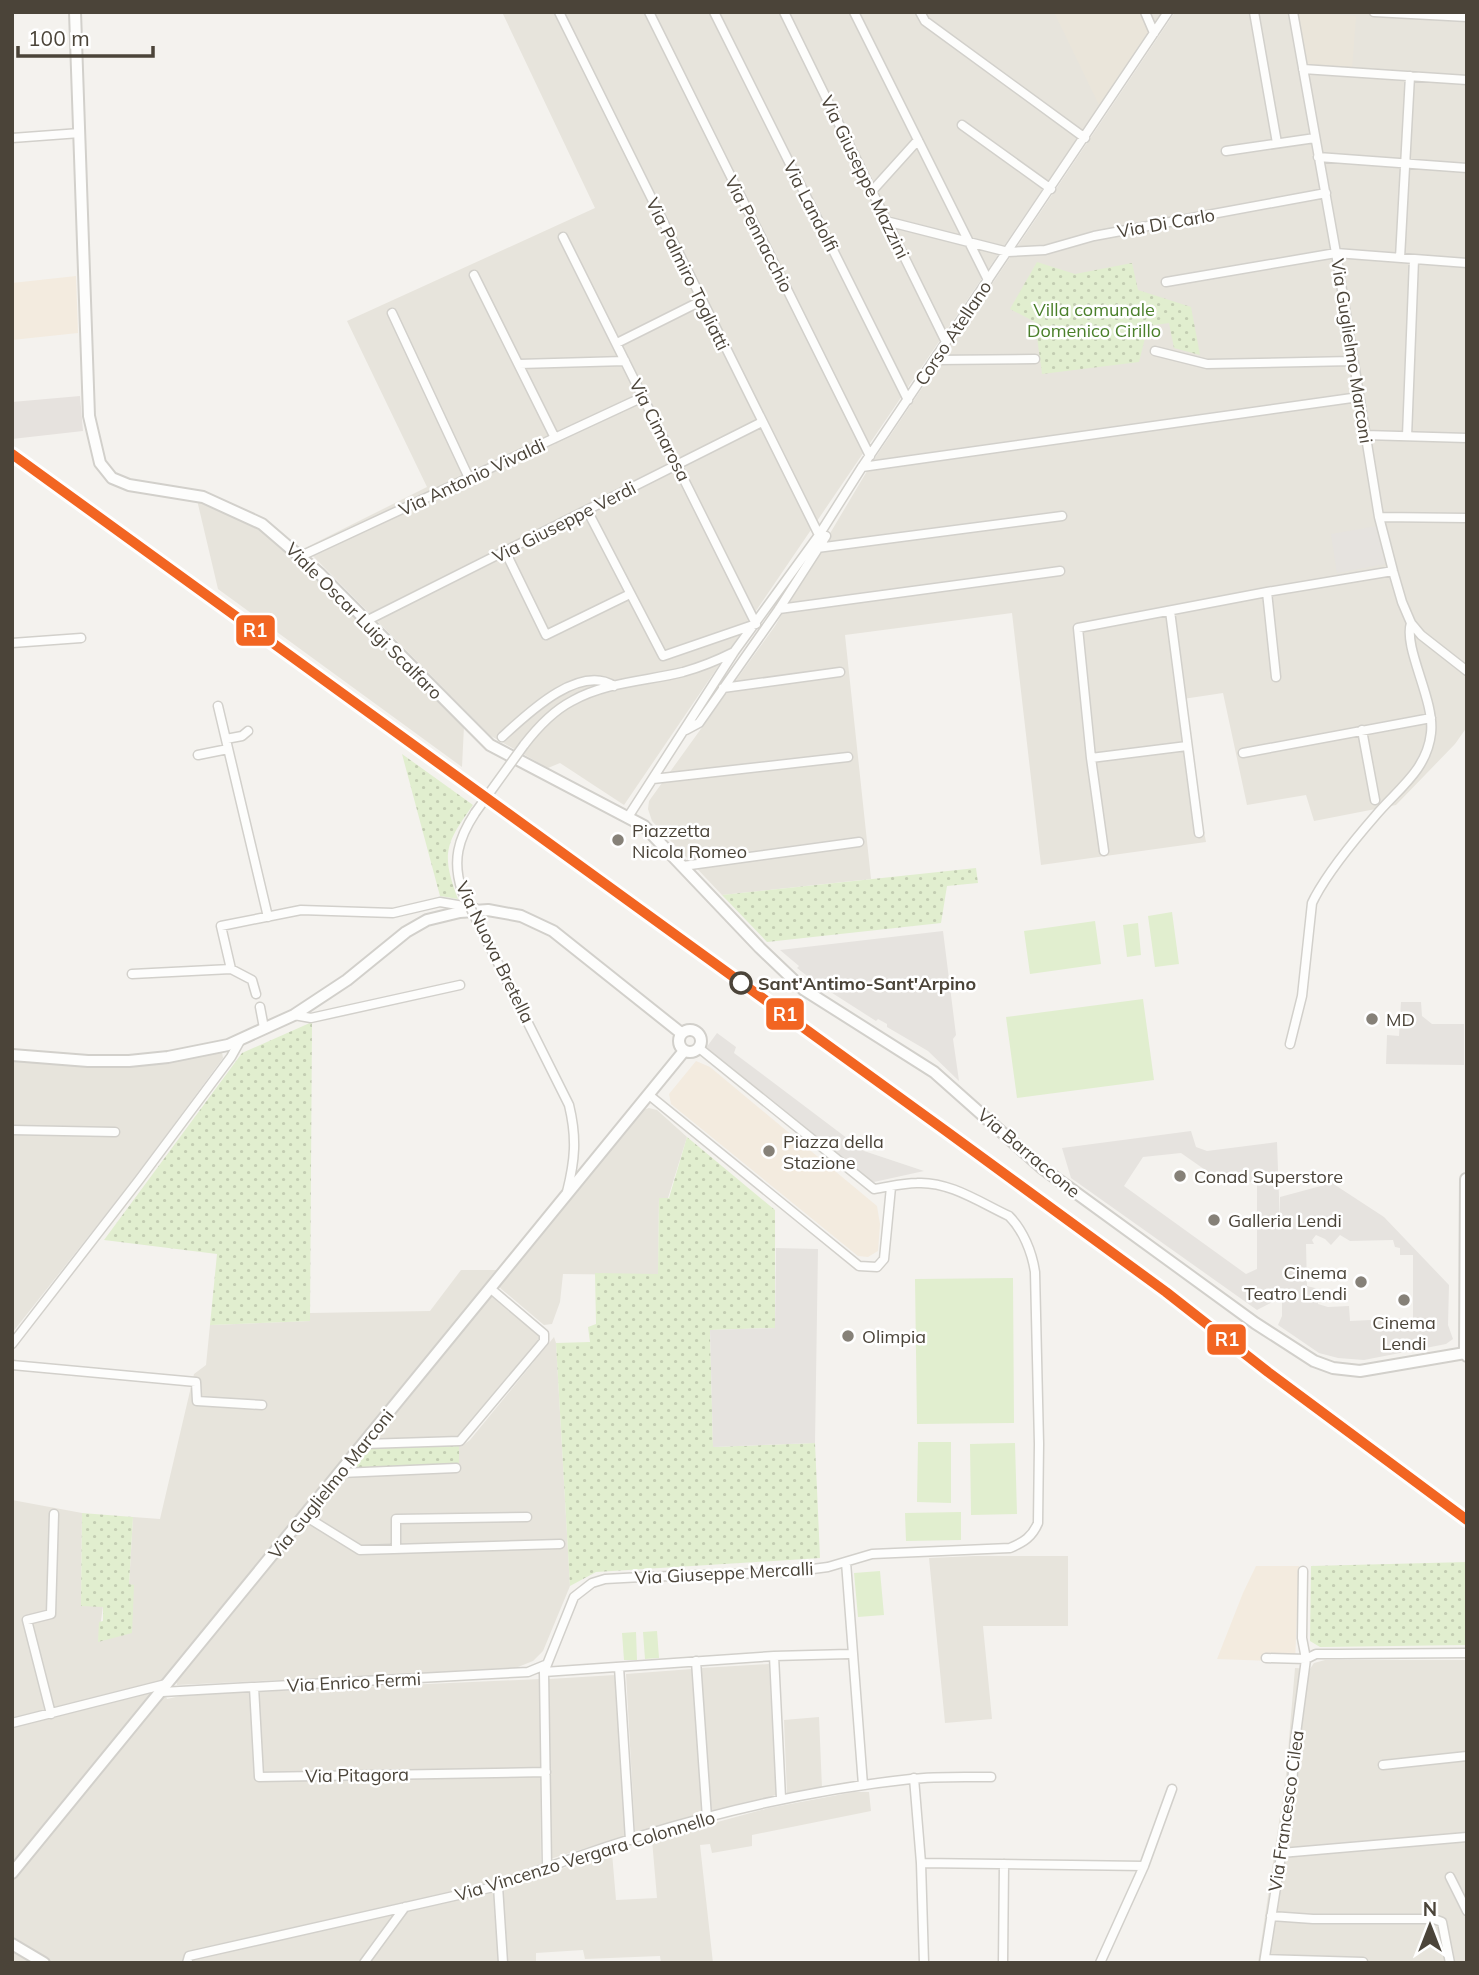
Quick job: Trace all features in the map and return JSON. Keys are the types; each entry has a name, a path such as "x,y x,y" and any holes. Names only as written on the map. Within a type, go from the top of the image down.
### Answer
{"street":[{"name":"Viale Oscar Luigi Scalfaro","path":"75,12 89,416 100,463 112,478 129,485 203,497 262,524 302,556 490,745 644,826"},
{"name":"Via Palmiro Togliatti","path":"559,12 819,535"},
{"name":"Via Pennacchio","path":"649,12 870,456"},
{"name":"Via Landolfi","path":"715,12 908,400"},
{"name":"Via Giuseppe Mazzini","path":"784,12 946,342"},
{"path":"855,12 988,280"},
{"path":"920,12 925,22 1085,138"},
{"path":"1144,12 1154,33"},
{"name":"Corso Atellano","path":"685,731 734,652 819,535 1168,12"},
{"path":"1254,12 1278,143"},
{"name":"Via Guglielmo Marconi","path":"1293,12 1326,193 1379,517 1393,571 1411,623 1421,635 1464,667"},
{"path":"1374,12 1467,17"},
{"path":"1303,69 1467,80"},
{"path":"1399,258 1410,76"},
{"path":"962,125 1051,189"},
{"path":"12,138 79,133"},
{"path":"1226,151 1315,138"},
{"path":"872,191 918,140"},
{"path":"1318,158 1467,168"},
{"name":"Via Di Carlo","path":"886,220 1007,252 1045,250 1094,236 1326,193"},
{"name":"Via Cimarosa","path":"563,237 756,624"},
{"path":"1167,282 1336,253 1467,263"},
{"path":"1407,436 1414,259"},
{"path":"474,275 555,438"},
{"path":"617,344 701,301"},
{"path":"392,313 469,478"},
{"path":"1155,351 1207,364 1353,361"},
{"path":"934,360 1035,359"},
{"path":"519,364 625,361"},
{"name":"Via Antonio Vivaldi","path":"302,556 643,397"},
{"path":"862,467 1359,397"},
{"name":"Via Giuseppe Verdi","path":"366,621 762,422"},
{"path":"1365,435 1467,438"},
{"path":"587,510 663,656 756,624"},
{"path":"817,548 1062,516"},
{"path":"1379,517 1467,518"},
{"path":"628,817 685,731 699,723 779,609 827,536 819,535"},
{"path":"505,551 546,635 630,594"},
{"path":"779,609 1060,571"},
{"path":"1104,851 1091,758 1078,628 1393,571"},
{"path":"1267,592 1276,677"},
{"path":"1170,611 1199,833"},
{"path":"1290,1044 1302,996 1315,897 1376,814 1415,775 1431,735 1431,718 1410,640 1411,623"},
{"path":"12,643 81,638"},
{"name":"Via Nuova Bretella","path":"566,1196 575,1161 575,1133 569,1105 462,891 456,856 460,839 475,813 524,745 549,717 563,706 581,696 709,664 734,652"},
{"path":"723,688 840,673"},
{"path":"502,737 537,705 570,687 598,680 614,686"},
{"path":"218,706 268,917"},
{"path":"1242,753 1431,718"},
{"path":"1362,730 1375,800"},
{"path":"226,739 242,736 248,731"},
{"path":"1091,758 1187,746"},
{"path":"198,755 228,749"},
{"path":"653,779 848,757"},
{"name":"Via Barraccone","path":"644,826 760,948 803,989 934,1072 1042,1168 1258,1324 1314,1361 1333,1368 1360,1371 1466,1355"},
{"path":"683,866 859,842"},
{"path":"231,969 221,926 301,910 393,912 440,902 521,916 553,931 681,1033"},
{"path":"12,1055 129,1061 168,1057 228,1045 294,1015 347,980 406,932 427,920 460,912 488,910"},
{"path":"132,974 231,969 252,979 256,994"},
{"path":"294,1015 311,1018 460,985"},
{"path":"261,1007 264,1028"},
{"path":"696,1031 701,1039 699,1048 684,1051 678,1042 681,1033 696,1031"},
{"path":"12,1343 139,1180 231,1057 241,1039"},
{"path":"649,1095 859,1266 877,1267 884,1259 891,1187 874,1189 699,1048"},
{"name":"Via Guglielmo Marconi","path":"12,1873 684,1051"},
{"path":"12,1130 115,1132"},
{"path":"1466,1355 1467,1168"},
{"name":"Via Giuseppe Mercalli","path":"547,1867 545,1669 574,1597 592,1583 642,1577 790,1572 846,1562 872,1554 1010,1548 1024,1542 1033,1534 1038,1523 1039,1444 1035,1272 1029,1250 1009,1216 950,1188 918,1182 891,1187"},
{"path":"364,1444 460,1441 544,1340 544,1334 491,1289"},
{"path":"12,1365 196,1382 197,1401 262,1405"},
{"path":"341,1473 456,1468"},
{"path":"51,1714 27,1620 51,1614 54,1514"},
{"path":"305,1516 360,1550 560,1544"},
{"path":"396,1549 396,1519 527,1517"},
{"path":"846,1562 863,1785"},
{"name":"Via Francesco Cilea","path":"1264,1961 1292,1786 1306,1659 1302,1638 1303,1571"},
{"path":"1266,1658 1306,1659 1316,1654 1467,1653"},
{"name":"Via Enrico Fermi","path":"12,1723 165,1687 254,1687 774,1656 849,1654"},
{"path":"774,1656 781,1798"},
{"path":"696,1661 707,1818"},
{"path":"619,1667 630,1840"},
{"name":"Via Pitagora","path":"254,1687 259,1777 546,1772"},
{"path":"1383,1765 1467,1756"},
{"name":"Via Vincenzo Vergara Colonnello","path":"187,1963 189,1956 498,1886 630,1840 781,1798 914,1778 991,1777"},
{"path":"914,1778 924,1963"},
{"path":"1100,1963 1144,1866 1172,1789"},
{"path":"1281,1853 1467,1837"},
{"path":"920,1863 1144,1866"},
{"path":"1003,1963 1004,1864"},
{"path":"1450,1877 1467,1911"},
{"path":"498,1886 503,1963"},
{"path":"366,1962 405,1907"},
{"path":"1271,1916 1313,1919 1434,1919 1442,1922 1450,1963"},
{"path":"12,1944 44,1963"},
{"path":"1264,1961 1363,1962"}],"shaded area":[{"path":"502,12 1163,12 624,805 560,763 548,768 491,736 305,548 427,487 347,321 595,208"},
{"path":"1054,12 1139,12 1148,32 1099,105"},
{"path":"1175,12 1467,12 1467,727 1455,744 1396,805 1314,821 1306,795 1247,805 1223,693 1183,699 1188,746 1206,842 1041,865 1012,613 845,635 871,879 722,895 652,821 648,809 649,801 775,626 873,461"},
{"path":"1302,12 1356,16 1352,69 1307,66 1297,15"},
{"path":"76,276 78,333 12,340 12,283"},
{"path":"80,396 83,431 12,439 12,402"},
{"path":"197,500 260,527 314,574 464,726 462,767 218,589"},
{"path":"1377,526 1385,564 1337,573 1331,534"},
{"path":"943,931 959,1081 928,1051 815,982 780,950"},
{"path":"1401,1002 1421,1002 1422,1016 1432,1024 1464,1024 1464,1065 1386,1064 1387,1035 1399,1036"},
{"path":"717,1033 736,1047 734,1053 864,1151 924,1171 874,1182 864,1177 706,1048"},
{"path":"222,1052 223,1058 133,1180 12,1333 12,1061 116,1068 159,1064"},
{"name":"Piazza della Stazione","path":"696,1061 710,1067 877,1206 880,1224 878,1251 868,1257 858,1256 671,1104 669,1094"},
{"path":"643,1110 657,1110 687,1137 668,1198 659,1198 658,1275 563,1274 560,1302 552,1324 544,1325 499,1287"},
{"path":"1191,1131 1196,1147 1207,1151 1277,1142 1280,1225 1280,1197 1332,1183 1384,1217 1449,1285 1448,1325 1453,1339 1446,1344 1364,1360 1319,1353 1278,1325 1282,1316 1282,1297 1257,1310 1071,1178 1062,1148","holes":["1181,1153 1221,1181 1257,1182 1257,1269 1246,1274 1124,1186 1143,1157","1316,1235 1331,1245 1340,1235 1350,1241 1393,1240 1395,1247 1400,1248 1400,1255 1413,1255 1413,1318 1350,1321 1349,1306 1328,1307 1318,1304 1319,1289 1307,1286 1306,1244 1314,1244 1312,1240"]},
{"path":"776,1248 818,1249 815,1443 713,1447 710,1330 775,1328"},
{"path":"461,1270 498,1270 161,1683 167,1699 185,1695 540,1679 541,1875 612,1853 616,1900 657,1898 652,1840 769,1808 854,1792 869,1792 871,1811 752,1835 752,1846 712,1853 710,1844 700,1845 713,1963 661,1963 660,1956 585,1959 583,1950 536,1953 536,1963 12,1963 12,1500 82,1513 81,1606 103,1606 98,1642 134,1585 129,1585 133,1517 160,1519 194,1374 206,1365 210,1325 310,1321 310,1313 430,1311"},
{"path":"491,1296 541,1337 540,1342 459,1436 376,1439"},
{"path":"554,1337 570,1586 543,1651 533,1661 513,1669 177,1685 176,1681 344,1476 459,1471 459,1443 463,1445 470,1440"},
{"path":"1068,1556 1068,1626 983,1626 992,1719 945,1723 929,1558"},
{"path":"1256,1566 1299,1566 1295,1662 1217,1659"},
{"path":"1325,1660 1467,1660 1467,1963 1258,1963 1286,1775 1295,1668 1310,1669 1314,1663"},
{"path":"769,1664 776,1795 711,1813 701,1668"},
{"path":"692,1669 702,1814 635,1834 626,1674"},
{"path":"615,1675 625,1836 550,1859 549,1679"},
{"path":"819,1717 822,1788 787,1794 784,1720"}],"green space":[{"name":"Villa comunale Domenico Cirillo","path":"1037,262 1075,274 1132,263 1138,290 1191,307 1200,355 1174,348 1169,323 1148,326 1139,362 1042,374 1035,322 1010,309"},
{"path":"402,754 473,805 456,830 449,850 449,871 458,899 440,896"},
{"path":"976,868 978,883 947,886 941,923 767,942 722,895"},
{"path":"1172,912 1179,964 1155,967 1148,916"},
{"path":"1095,921 1101,964 1030,974 1024,931"},
{"path":"1138,923 1141,955 1127,957 1123,925"},
{"path":"1143,999 1154,1080 1017,1098 1006,1017"},
{"path":"312,1022 310,1321 210,1325 217,1254 104,1240 242,1053"},
{"path":"687,1137 775,1210 775,1328 710,1330 713,1447 815,1443 820,1558 596,1572 570,1586 556,1343 590,1342 588,1327 596,1324 595,1273 658,1274 659,1198 669,1198"},
{"path":"1013,1278 1014,1423 917,1424 915,1279"},
{"path":"918,1442 951,1442 951,1503 917,1502"},
{"path":"459,1443 459,1465 346,1470 368,1446"},
{"path":"1015,1443 1017,1514 971,1515 970,1444"},
{"path":"961,1512 961,1540 906,1541 905,1513"},
{"path":"82,1513 133,1517 129,1584 134,1585 132,1633 98,1642 103,1607 81,1606"},
{"path":"1467,1562 1467,1645 1320,1647 1310,1641 1311,1566"},
{"path":"880,1571 884,1615 858,1617 854,1573"},
{"path":"657,1631 659,1658 645,1659 643,1632"},
{"path":"636,1632 637,1660 624,1660 622,1633"}],"transit line":[{"name":"R1","path":"12,454 1166,1292 1268,1372 1467,1520"}],"place":[{"name":"Piazzetta Nicola Romeo","path":"618,840"},
{"name":"Sant'Antimo-Sant'Arpino","path":"741,983"},
{"name":"MD","path":"1372,1019"},
{"name":"Piazza della Stazione","path":"769,1151"},
{"name":"Conad Superstore","path":"1180,1176"},
{"name":"Galleria Lendi","path":"1214,1220"},
{"name":"Cinema Teatro Lendi","path":"1361,1282"},
{"name":"Cinema Lendi","path":"1404,1300"},
{"name":"Olimpia","path":"848,1336"}]}
